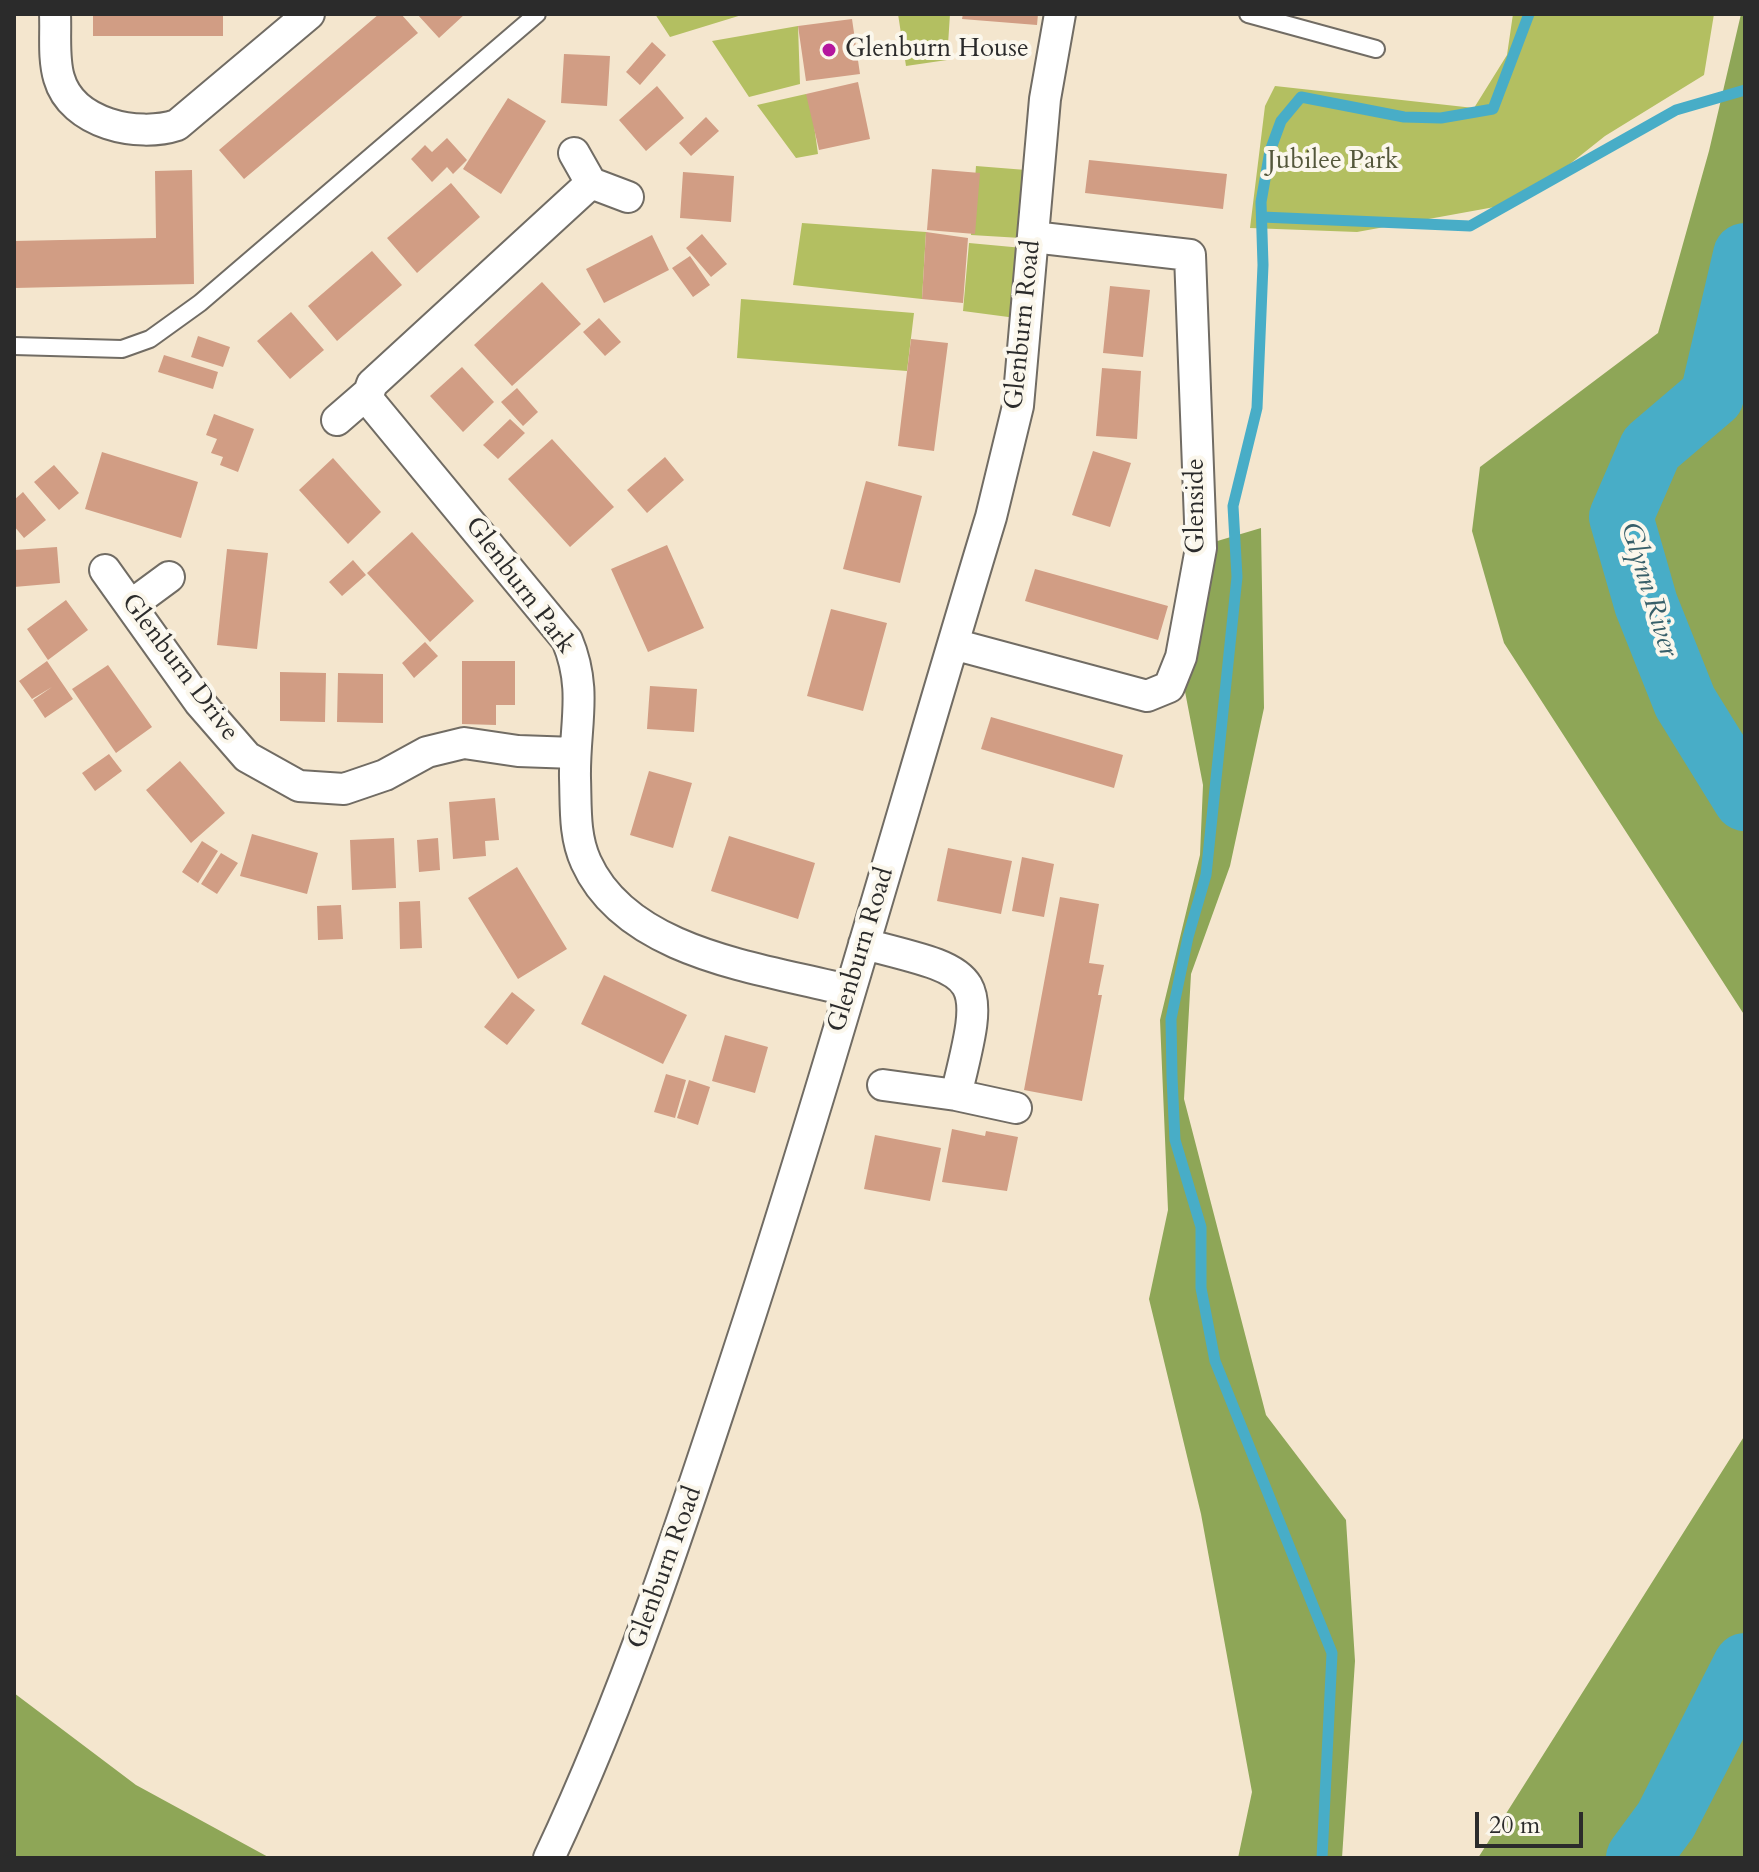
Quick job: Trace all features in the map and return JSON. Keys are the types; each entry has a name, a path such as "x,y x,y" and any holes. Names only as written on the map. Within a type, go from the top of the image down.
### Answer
{"street":[{"path":"55,14 57,69 66,92 108,124 143,131 177,125 278,24 309,14"},
{"name":"Glenburn Road","path":"549,1858 584,1784 689,1507 850,991 991,517 1018,406 1045,99 1060,14"},
{"path":"574,153 591,183 628,197"},
{"path":"337,420 367,394 372,384 591,183"},
{"name":"Glenside","path":"953,644 1147,696 1169,687 1181,657 1201,548 1190,255 1033,237"},
{"name":"Glenburn Park","path":"367,394 371,404 567,640 579,667 581,694 575,753 579,841 586,863 620,910 647,930 675,944 850,991"},
{"name":"Glenburn Drive","path":"105,570 200,703 247,757 299,786 322,791 344,789 385,775 427,752 464,743 518,751 575,753"},
{"path":"131,605 169,577"},
{"path":"864,944 945,965 959,973 969,987 973,1011 956,1095"},
{"path":"883,1085 956,1095 1016,1108"}],"lane":[{"path":"14,346 122,349 150,339 200,303 537,14"},
{"path":"1248,14 1376,49"}],"green space":[{"path":"655,14 745,14 670,37"},
{"path":"898,14 950,14 947,60 906,66"},
{"name":"Jubilee Park","path":"1513,14 1714,14 1704,75 1605,136 1522,202 1357,232 1250,228 1265,106 1275,86 1474,108 1507,55"},
{"path":"1741,14 1745,14 1745,1016 1504,643 1472,531 1480,467 1658,333 1709,151"},
{"path":"798,26 800,84 749,97 712,41"},
{"path":"806,94 810,96 818,154 796,158 757,105"},
{"path":"976,166 1026,170 1021,238 971,235"},
{"path":"802,223 926,232 922,299 793,285"},
{"path":"969,243 1023,248 1016,318 963,311"},
{"path":"741,299 914,313 907,371 737,358"},
{"path":"1261,528 1264,708 1230,866 1191,974 1184,1099 1266,1415 1346,1520 1355,1661 1342,1858 1238,1858 1252,1792 1201,1514 1149,1299 1168,1210 1160,1020 1200,855 1203,785 1182,676 1214,542"},
{"path":"1745,1435 1745,1858 1478,1858"},
{"path":"14,1693 136,1785 270,1858 14,1858"}],"building":[{"path":"93,14 223,14 223,36 93,36"},
{"path":"379,14 401,14 418,33 244,179 219,150"},
{"path":"417,14 465,14 439,38"},
{"path":"963,14 1038,14 1037,25 962,19"},
{"name":"Glenburn House","path":"852,19 860,74 806,81 798,26"},
{"path":"652,42 666,55 640,85 626,72"},
{"path":"564,54 610,56 607,106 561,103"},
{"name":"Glenburn House","path":"858,82 870,139 819,150 806,94"},
{"path":"657,86 684,118 646,151 619,120"},
{"path":"508,98 546,121 501,194 463,169"},
{"path":"706,117 719,131 691,156 679,143"},
{"path":"447,138 467,160 453,174 447,167 432,182 411,159 425,145 432,152"},
{"path":"1089,160 1227,174 1223,209 1085,193"},
{"path":"932,169 980,173 975,234 927,230"},
{"path":"192,170 194,284 14,288 14,241 156,238 155,171"},
{"path":"683,172 734,176 731,222 680,218"},
{"path":"451,183 480,217 417,273 387,238"},
{"path":"926,232 968,238 963,303 922,299"},
{"path":"702,234 727,264 711,277 686,248"},
{"path":"652,235 669,270 604,303 586,269"},
{"path":"372,251 402,285 337,341 308,306"},
{"path":"690,256 710,285 693,297 672,268"},
{"path":"542,282 581,324 512,386 474,345"},
{"path":"1110,286 1150,290 1143,357 1103,353"},
{"path":"291,312 324,350 290,379 257,341"},
{"path":"599,318 621,342 605,356 583,332"},
{"path":"198,336 230,347 223,367 191,357"},
{"path":"911,339 948,343 934,451 898,446"},
{"path":"164,355 218,372 213,389 158,372"},
{"path":"462,367 494,402 463,432 430,396"},
{"path":"1102,368 1141,371 1137,439 1096,436"},
{"path":"517,388 538,412 523,426 501,402"},
{"path":"214,414 254,429 238,472 220,465 223,457 211,453 217,439 206,435"},
{"path":"510,419 525,433 498,459 483,445"},
{"path":"552,439 614,507 570,547 508,479"},
{"path":"1093,451 1131,463 1110,527 1072,515"},
{"path":"102,452 198,482 181,538 85,509"},
{"path":"665,457 684,480 647,513 627,490"},
{"path":"333,458 381,512 348,544 299,490"},
{"path":"54,465 79,493 59,510 34,482"},
{"path":"866,481 922,496 900,583 843,569"},
{"path":"23,492 46,520 24,538 14,526 14,500"},
{"path":"412,532 474,601 430,642 367,573"},
{"path":"667,545 704,628 648,652 611,569"},
{"path":"57,547 60,583 14,587 14,550"},
{"path":"227,549 268,553 257,649 217,645"},
{"path":"353,560 366,575 342,596 329,582"},
{"path":"1035,569 1168,606 1158,640 1025,601"},
{"path":"66,600 88,630 48,660 27,629"},
{"path":"831,609 887,623 863,711 807,696"},
{"path":"425,642 438,656 414,678 402,663"},
{"path":"47,661 73,699 45,718 33,700 52,687 32,699 19,681"},
{"path":"462,661 515,661 515,705 496,705 496,725 462,724"},
{"path":"108,665 152,727 116,753 72,689"},
{"path":"280,672 326,673 325,722 280,721"},
{"path":"338,673 383,674 383,723 337,722"},
{"path":"650,686 697,689 694,732 647,729"},
{"path":"991,717 1123,755 1114,788 981,749"},
{"path":"109,754 122,771 95,791 82,773"},
{"path":"180,761 225,813 191,843 146,790"},
{"path":"649,771 692,783 673,848 630,835"},
{"path":"495,798 499,840 485,841 486,856 453,859 449,802"},
{"path":"252,834 318,853 307,894 240,876"},
{"path":"729,836 815,863 798,919 711,891"},
{"path":"394,838 396,888 352,890 350,840"},
{"path":"438,838 440,870 419,872 417,840"},
{"path":"202,841 218,851 198,883 182,872"},
{"path":"948,848 1012,861 1001,914 937,901"},
{"path":"221,853 238,863 217,894 201,884"},
{"path":"1022,857 1054,864 1044,917 1012,911"},
{"path":"517,867 567,949 518,979 468,898"},
{"path":"1060,897 1099,904 1089,963 1104,965 1098,995 1102,995 1082,1101 1024,1090"},
{"path":"420,901 422,948 400,949 399,902"},
{"path":"341,905 343,939 318,940 317,906"},
{"path":"604,975 687,1015 663,1064 581,1024"},
{"path":"512,992 535,1010 507,1045 484,1027"},
{"path":"725,1035 768,1047 755,1093 712,1081"},
{"path":"666,1074 686,1080 675,1118 654,1112"},
{"path":"689,1080 710,1087 698,1125 677,1118"},
{"path":"952,1129 985,1136 986,1131 1018,1137 1007,1191 942,1182"},
{"path":"875,1135 941,1148 930,1201 864,1189"}],"waterway":[{"path":"1322,1858 1332,1653 1215,1361 1201,1288 1201,1227 1175,1140 1172,1077 1171,1019 1188,937 1206,875 1237,577 1233,506 1257,408 1263,265 1261,202 1270,151 1281,121 1301,97 1404,117 1441,118 1493,109 1529,14"},
{"path":"1262,217 1470,226 1676,110 1745,90"},
{"name":"Glynn River","path":"1745,255 1712,396 1651,448 1621,517 1646,604 1685,702 1745,799"},
{"name":"Glynn River","path":"1638,1858 1666,1820 1745,1665"}],"place":[{"name":"Glenburn House","path":"829,50"}]}
